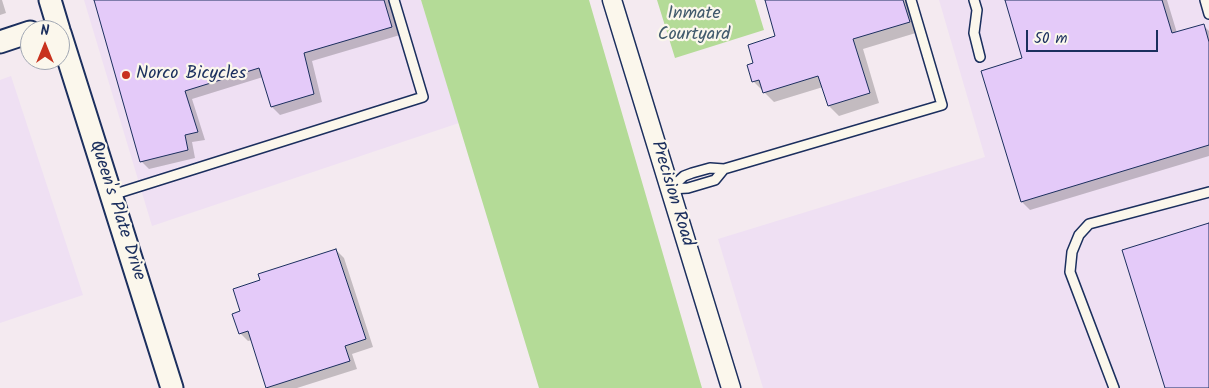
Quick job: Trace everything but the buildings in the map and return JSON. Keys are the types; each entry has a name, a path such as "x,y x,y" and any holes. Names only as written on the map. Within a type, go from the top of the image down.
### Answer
{"street":[{"name":"Queen's Plate Drive","path":"50,0 52,20"},
{"name":"Precision Road","path":"612,0 731,388"},
{"path":"0,42 20,35"},
{"name":"Queen's Plate Drive","path":"67,70 111,195 172,388"}],"lane":[{"path":"111,195 423,97 394,0"},
{"path":"670,189 688,188 715,180 724,169 942,105 912,0"},
{"path":"974,0 977,10 974,33 980,57"},
{"path":"1205,0 1209,14"},
{"path":"1114,388 1070,272 1072,252 1079,235 1089,224 1209,192"}],"shaded area":[{"path":"84,0 421,0 459,123 152,226"},
{"path":"939,0 1209,0 1209,388 763,388 718,239 985,157"},
{"path":"11,76 83,295 0,323 0,80"}],"green space":[{"path":"421,0 589,0 702,388 539,388"},
{"name":"Inmate Courtyard","path":"657,0 755,0 764,30 675,58"}],"place":[{"name":"Norco Bicycles","path":"126,75"}]}
